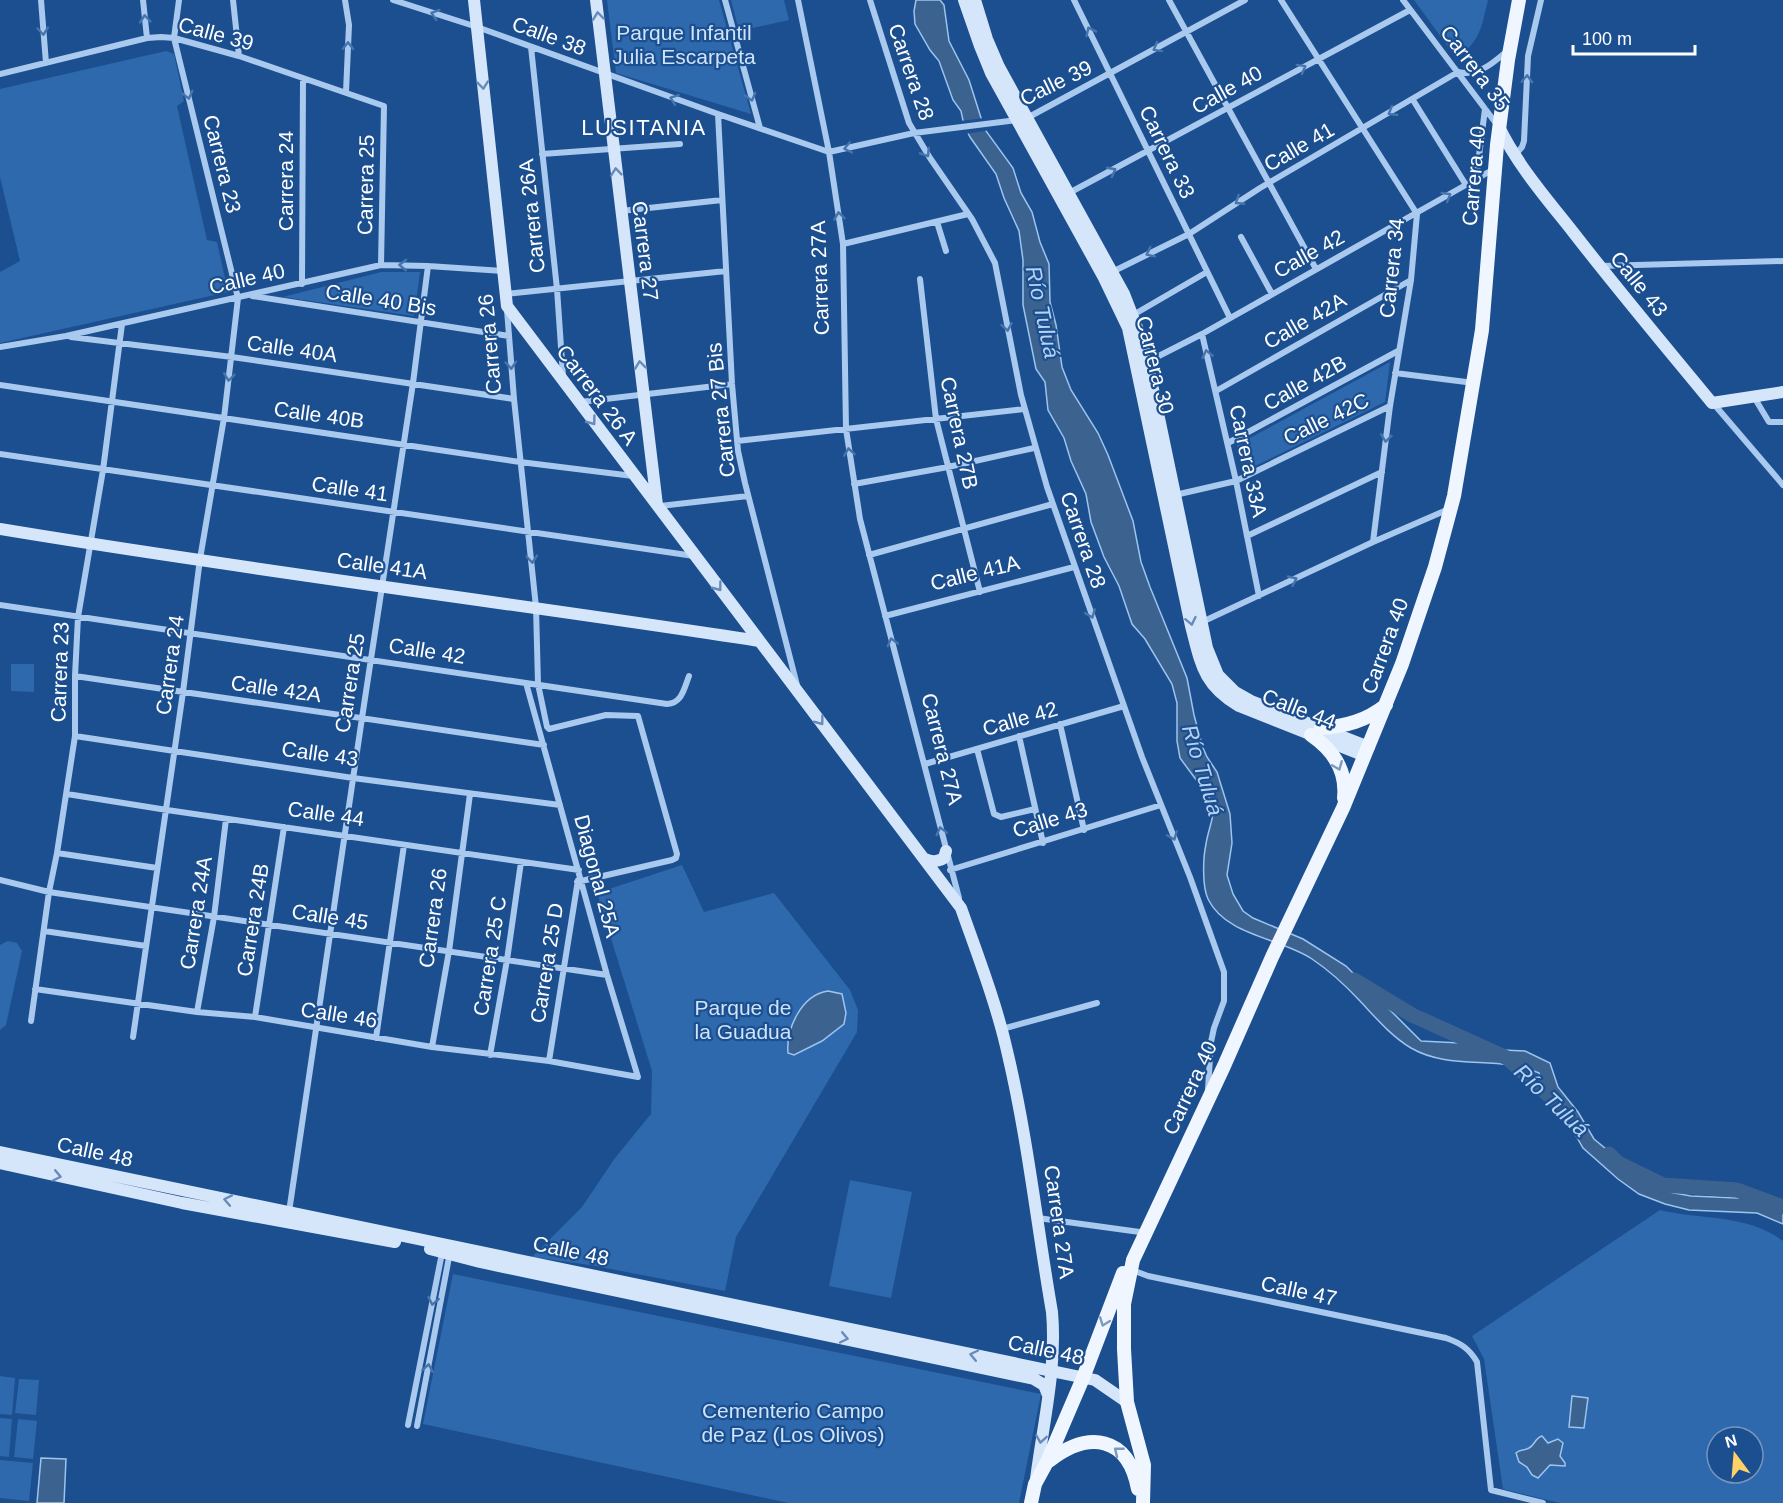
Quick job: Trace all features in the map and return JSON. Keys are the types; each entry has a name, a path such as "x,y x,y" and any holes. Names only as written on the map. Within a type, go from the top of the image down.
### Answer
{"main road":[{"name":"Carrera 26","path":"474,0 506,300"},
{"name":"Carrera 27","path":"596,0 657,507"},
{"name":"Carrera 30","path":"964,0 985,59 1022,119 1107,274 1133,315 1212,675"},
{"name":"Carrera 30","path":"975,0 993,52 1022,119"},
{"name":"Carrera 40","path":"1035,1484 1047,1462 1130,1266 1343,808 1386,705 1422,609 1451,508 1474,383 1482,330 1499,127 1519,0"},
{"name":"Calle 43","path":"1499,127 1515,156 1600,266 1712,403"},
{"name":"Carrera 30","path":"1107,274 1142,363"},
{"name":"Carrera 26 A","path":"506,300 578,402 961,908"},
{"path":"1712,403 1783,392"},
{"name":"Carrera 30","path":"1173,502 1197,649 1224,691"},
{"name":"Calle 41A","path":"0,529 759,640"},
{"name":"Calle 44","path":"1224,691 1251,700 1316,731 1367,751"},
{"path":"1343,808 1344,784 1336,760 1316,731 1362,720 1386,705"},
{"path":"925,859 931,862 938,861 944,858 946,851"},
{"name":"Carrera 27A","path":"961,908 1002,1029 1027,1144 1053,1324 1052,1372 1031,1503"},
{"name":"Calle 48","path":"0,1152 289,1212 1034,1379 1044,1385 1048,1395"},
{"name":"Calle 48","path":"0,1163 183,1203 446,1248 1095,1380 1127,1402"},
{"name":"Carrera 40","path":"1130,1266 1123,1312 1127,1402 1143,1465 1142,1503"},
{"path":"1047,1462 1065,1449 1089,1441 1113,1446 1123,1453 1131,1464 1142,1503"}],"street":[{"path":"41,0 46,63"},
{"path":"143,0 147,38"},
{"path":"174,38 179,0"},
{"path":"233,0 239,56"},
{"path":"345,0 349,25 346,92"},
{"name":"Calle 38","path":"393,0 477,27 829,152"},
{"path":"725,0 760,128"},
{"name":"Carrera 27A","path":"798,0 820,118 829,152 843,244 845,266 843,379 846,429 854,484 869,555 961,908"},
{"name":"Carrera 28","path":"870,0 901,101 914,133 968,214 995,263 1034,448 1124,706 1224,972 1224,1001 1211,1042 1208,1100"},
{"name":"Carrera 33","path":"1074,0 1230,318"},
{"path":"1169,0 1316,269"},
{"name":"Calle 39","path":"829,152 914,133 1022,119 1111,74 1245,0"},
{"name":"Carrera 34","path":"1281,0 1417,214 1411,280 1390,406 1374,542"},
{"name":"Carrera 35","path":"1403,0 1499,127"},
{"name":"Carrera 40","path":"1515,156 1524,141 1528,56 1541,0"},
{"name":"Calle 40","path":"1064,196 1410,10"},
{"name":"Calle 39","path":"0,74 147,38 174,38 239,56 384,106"},
{"name":"Carrera 23","path":"174,38 238,298"},
{"name":"Carrera 26A","path":"531,47 564,383"},
{"name":"Calle 41","path":"1107,274 1189,234 1268,183 1458,72 1466,74 1477,72 1510,49"},
{"name":"Carrera 24","path":"302,284 303,79"},
{"path":"1413,100 1466,185"},
{"name":"Carrera 25","path":"381,265 384,106"},
{"path":"1476,179 1485,108"},
{"name":"Carrera 27 Bis","path":"718,114 737,441 748,496 800,695"},
{"path":"542,154 680,144"},
{"name":"Calle 42","path":"1142,363 1202,334 1495,168"},
{"path":"620,211 722,200"},
{"path":"843,244 968,214"},
{"path":"937,222 946,251"},
{"path":"1241,237 1272,294"},
{"path":"1600,266 1783,261"},
{"name":"Calle 40","path":"0,347 122,324 381,265 503,271"},
{"name":"Carrera 25","path":"289,1212 352,778 413,383 428,266"},
{"path":"506,300 556,289 726,271"},
{"path":"1133,315 1207,272"},
{"name":"Carrera 27B","path":"920,279 936,419 980,592"},
{"name":"Calle 42A","path":"1216,391 1411,280"},
{"path":"281,288 282,301"},
{"name":"Calle 40 Bis","path":"249,295 509,336"},
{"name":"Carrera 24","path":"134,1037 200,559 224,418 238,298"},
{"name":"Carrera 26","path":"506,300 520,462 536,607 538,684 549,729 606,715 638,716 677,854 672,860 580,882"},
{"name":"Carrera 23","path":"31,1021 49,892 75,736 78,617 103,470 122,324"},
{"name":"Carrera 33A","path":"1202,334 1228,443 1259,596"},
{"name":"Calle 40A","path":"66,336 232,357 514,399"},
{"name":"Calle 42B","path":"1228,443 1398,351"},
{"path":"1395,373 1474,383"},
{"path":"578,402 732,384"},
{"name":"Calle 40B","path":"0,385 520,462 634,476"},
{"path":"1754,396 1769,422 1783,422"},
{"path":"1712,403 1783,485"},
{"name":"Calle 42C","path":"1173,502 1236,482 1390,406"},
{"path":"737,441 1024,409"},
{"path":"854,484 1034,448"},
{"name":"Calle 41","path":"0,454 695,556"},
{"path":"1247,536 1382,472"},
{"path":"657,507 748,496"},
{"path":"869,555 1053,504"},
{"path":"1202,622 1451,508"},
{"name":"Calle 41A","path":"885,616 1074,567"},
{"name":"Calle 42","path":"0,605 672,704 680,699 689,676"},
{"name":"Calle 42A","path":"75,676 544,745"},
{"name":"Diagonal 25A","path":"526,683 579,870 580,882 638,1077"},
{"name":"Calle 42","path":"925,764 1124,706"},
{"path":"1060,724 1084,830"},
{"name":"Calle 43","path":"75,736 174,753 560,805"},
{"path":"1019,736 1043,843"},
{"path":"977,748 994,814 1001,817 1035,809"},
{"name":"Calle 44","path":"67,794 344,837 579,870"},
{"name":"Carrera 26","path":"432,1047 449,951 470,794"},
{"name":"Calle 43","path":"950,870 1161,805"},
{"name":"Carrera 24A","path":"196,1012 214,917 226,819"},
{"name":"Carrera 24B","path":"255,1017 284,827"},
{"path":"376,1038 404,845"},
{"path":"57,853 157,868"},
{"name":"Carrera 25 C","path":"489,1055 507,960 521,862"},
{"name":"Calle 45","path":"0,880 49,892 607,975"},
{"name":"Carrera 25 D","path":"549,1061 562,968 580,882"},
{"path":"44,931 146,946"},
{"name":"Calle 46","path":"35,989 196,1012 255,1017 317,1029 489,1055 549,1061 638,1077"},
{"path":"1002,1029 1097,1003"},
{"path":"1037,1218 1147,1233"},
{"path":"408,1425 446,1248"},
{"path":"417,1426 446,1248"},
{"name":"Calle 47","path":"1130,1266 1159,1278 1446,1338 1465,1347 1477,1362 1491,1490 1544,1503"}],"green space":[{"name":"Parque Infantil Julia Escarpeta","path":"607,0 719,0 751,114 616,73"},
{"path":"731,0 784,0 789,20 739,31"},
{"path":"1414,0 1488,0 1476,39 1457,59"},
{"path":"166,51 174,54 184,101 177,106 207,240 217,242 228,292 0,343 0,272 20,261 0,177 0,89"},
{"path":"381,272 420,272 414,316 283,297"},
{"path":"1390,362 1385,402 1243,472 1237,445"},
{"path":"11,664 34,664 34,692 11,691"},
{"name":"Parque de la Guadua","path":"682,865 704,912 774,893 850,990 858,1010 857,1032 736,1237 725,1291 590,1265 532,1257 582,1207 615,1158 651,1114 652,1071 597,893"},
{"path":"8,941 17,943 22,951 6,1025 0,1030 0,945"},
{"path":"850,1180 912,1192 891,1298 829,1286"},
{"path":"1660,1210 1740,1222 1769,1232 1783,1241 1783,1503 1560,1503 1503,1489 1484,1359 1472,1336"},
{"name":"Cementerio Campo de Paz (Los Olivos)","path":"453,1274 1041,1394 1019,1503 788,1503 423,1424"},
{"path":"0,1376 15,1378 12,1415 0,1414"},
{"path":"19,1379 39,1380 36,1415 15,1413"},
{"path":"0,1418 12,1419 9,1457 0,1456"},
{"path":"18,1419 37,1421 33,1459 14,1457"},
{"path":"0,1460 33,1463 29,1501 0,1498"}],"water":[{"name":"Río Tuluá","path":"916,0 940,0 944,5 949,41 969,80 986,131 1013,168 1021,193 1032,212 1049,264 1050,302 1062,367 1071,390 1098,433 1108,455 1133,521 1141,562 1187,678 1203,748 1217,772 1230,814 1232,843 1227,875 1233,894 1243,911 1253,918 1303,939 1346,966 1421,1041 1480,1044 1503,1050 1525,1051 1550,1063 1558,1087 1578,1112 1594,1139 1646,1182 1669,1192 1691,1196 1760,1199 1783,1209 1783,1224 1757,1213 1689,1210 1639,1194 1583,1148 1567,1120 1546,1093 1539,1073 1507,1065 1442,1059 1411,1048 1390,1032 1343,984 1312,959 1241,929 1216,911 1206,893 1204,872 1205,850 1214,804 1180,758 1177,741 1177,703 1172,684 1145,639 1132,624 1119,586 1104,557 1091,522 1086,494 1071,461 1064,438 1048,410 1045,382 1036,369 1023,305 1023,260 1019,231 996,174 970,137 939,61 915,24"},
{"path":"828,991 842,994 846,1013 844,1024 822,1041 794,1055 788,1053 790,1034 797,1014 810,999"},
{"path":"1572,1396 1588,1398 1584,1428 1569,1427"},
{"path":"1542,1436 1548,1443 1558,1439 1563,1443 1560,1456 1565,1466 1550,1465 1538,1478 1519,1462 1516,1453 1531,1447"},
{"path":"41,1458 66,1459 64,1503 37,1503"}],"pier":[{"path":"984,118 990,130 965,134 960,121"}],"waterway":[{"name":"Río Tuluá","path":"1354,980 1412,1015 1507,1058 1562,1107"},
{"name":"Río Tuluá","path":"1609,1154 1618,1163 1663,1185 1737,1190 1783,1207"}],"district":[{"name":"LUSITANIA","path":"644,127"}]}
